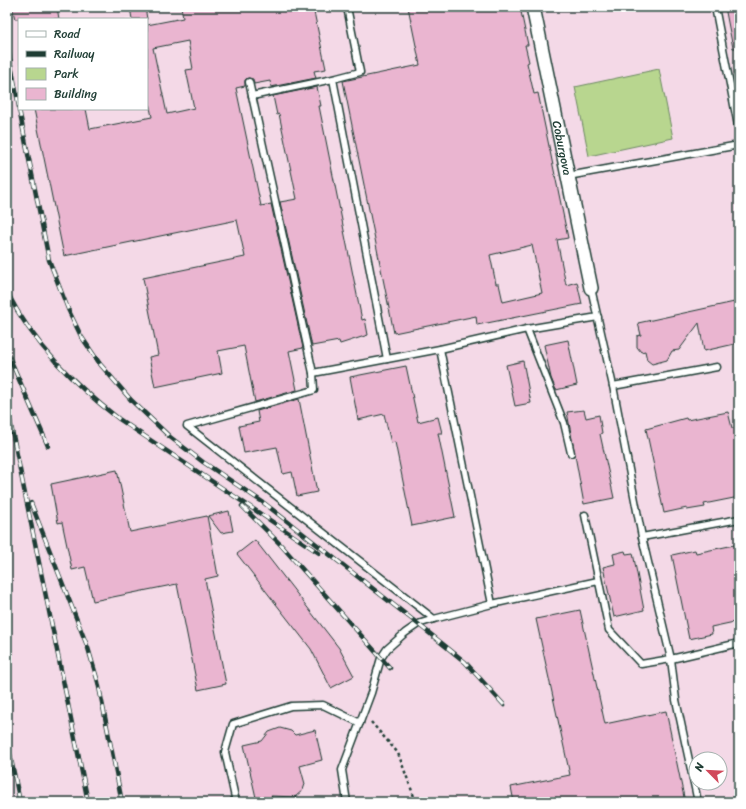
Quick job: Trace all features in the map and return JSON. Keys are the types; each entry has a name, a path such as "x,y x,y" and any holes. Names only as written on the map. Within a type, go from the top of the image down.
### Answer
{"street":[{"name":"Coburgova","path":"533,7 591,288"}],"lane":[{"path":"252,96 360,72 347,7"},
{"path":"715,7 739,131"},
{"path":"333,79 387,359"},
{"path":"249,82 313,373 314,390 187,426 434,619"},
{"path":"568,176 739,145"},
{"path":"591,288 613,386 642,537 671,658 676,700 698,802"},
{"path":"313,373 440,349 527,329 598,317"},
{"path":"527,329 564,423 571,453"},
{"path":"440,349 492,604"},
{"path":"613,386 717,367"},
{"path":"585,515 609,630 641,664 739,643"},
{"path":"642,537 739,519"},
{"path":"347,802 342,770 360,723 379,663 384,653 405,633 418,624 434,619 492,604 598,581"},
{"path":"236,802 225,752 233,724 291,706 323,705 360,723"}],"path":[{"path":"362,716 375,726 398,753 416,802"}],"shaded area":[{"path":"7,7 739,7 739,802 7,802"}],"green space":[{"path":"659,69 673,138 589,156 575,87"}],"building":[{"path":"12,7 57,7 59,18 18,18 15,19"},
{"path":"130,7 145,7 147,18 132,18"},
{"path":"181,7 313,7 326,69 314,71 316,78 271,87 270,81 254,84 253,79 248,78 245,80 245,86 236,88 261,206 271,204 303,348 289,351 297,390 255,402 244,346 218,351 222,373 155,387 149,357 158,355 143,278 245,257 237,220 64,256 34,110 86,110 90,129 152,117 148,98 148,25 183,18","holes":["188,41 193,69 186,70 194,108 167,114 153,48"]},
{"path":"408,7 520,7 528,45 525,45 529,62 527,63 534,94 538,93 568,238 557,240 566,285 577,282 582,304 477,325 476,316 394,333 343,81 420,65","holes":["532,245 542,293 503,302 499,284 496,284 490,255"]},
{"path":"725,7 739,7 739,48 733,48"},
{"path":"317,87 321,106 319,106 362,320 365,319 368,335 340,344 339,341 312,346 280,202 297,199 279,114 277,115 273,96"},
{"path":"739,301 739,343 704,351 699,323 679,350 672,351 667,360 652,364 647,360 645,351 641,352 637,347 637,336 641,335 638,323"},
{"path":"568,340 577,385 556,390 551,378 544,345"},
{"path":"523,361 531,403 515,406 506,365"},
{"path":"406,366 418,422 438,417 442,433 438,433 455,517 412,526 395,442 391,443 384,414 358,420 350,377"},
{"path":"299,399 317,492 297,496 292,472 283,474 277,447 244,453 239,426 259,422 257,411"},
{"path":"584,410 586,418 599,415 602,433 600,434 614,498 584,504 567,412"},
{"path":"728,412 732,428 739,427 739,448 736,449 739,462 739,497 704,504 705,507 687,510 687,508 664,513 646,429 686,418 687,420"},
{"path":"117,470 130,532 207,516 218,576 205,579 226,684 198,690 177,584 93,601 85,567 72,570 62,522 58,523 51,484"},
{"path":"229,511 233,531 221,533 208,516"},
{"path":"255,540 339,648 354,676 331,688 311,649 237,554"},
{"path":"739,544 739,621 711,627 712,634 689,639 672,555 695,550 696,553"},
{"path":"625,551 626,554 633,553 644,610 614,617 603,567 615,564 613,554"},
{"path":"580,610 605,724 666,711 685,802 514,802 511,787 570,775 536,619"},
{"path":"280,728 291,731 295,735 315,730 322,760 300,766 305,784 303,790 295,797 271,796 273,802 257,802 244,745 262,741 269,732"}],"railway":[{"path":"7,44 18,102"},
{"path":"19,110 49,260 68,309 81,336 100,364 131,400 170,437 203,462 264,503 418,624 465,662 504,705"},
{"path":"7,292 17,311 42,346 56,362 102,406 119,419 319,553"},
{"path":"7,352 48,446"},
{"path":"7,406 88,802"},
{"path":"31,503 88,648 98,682 122,802"},
{"path":"242,506 280,544 390,668"},
{"path":"7,740 20,802"},
{"path":"7,796 8,802"}]}
